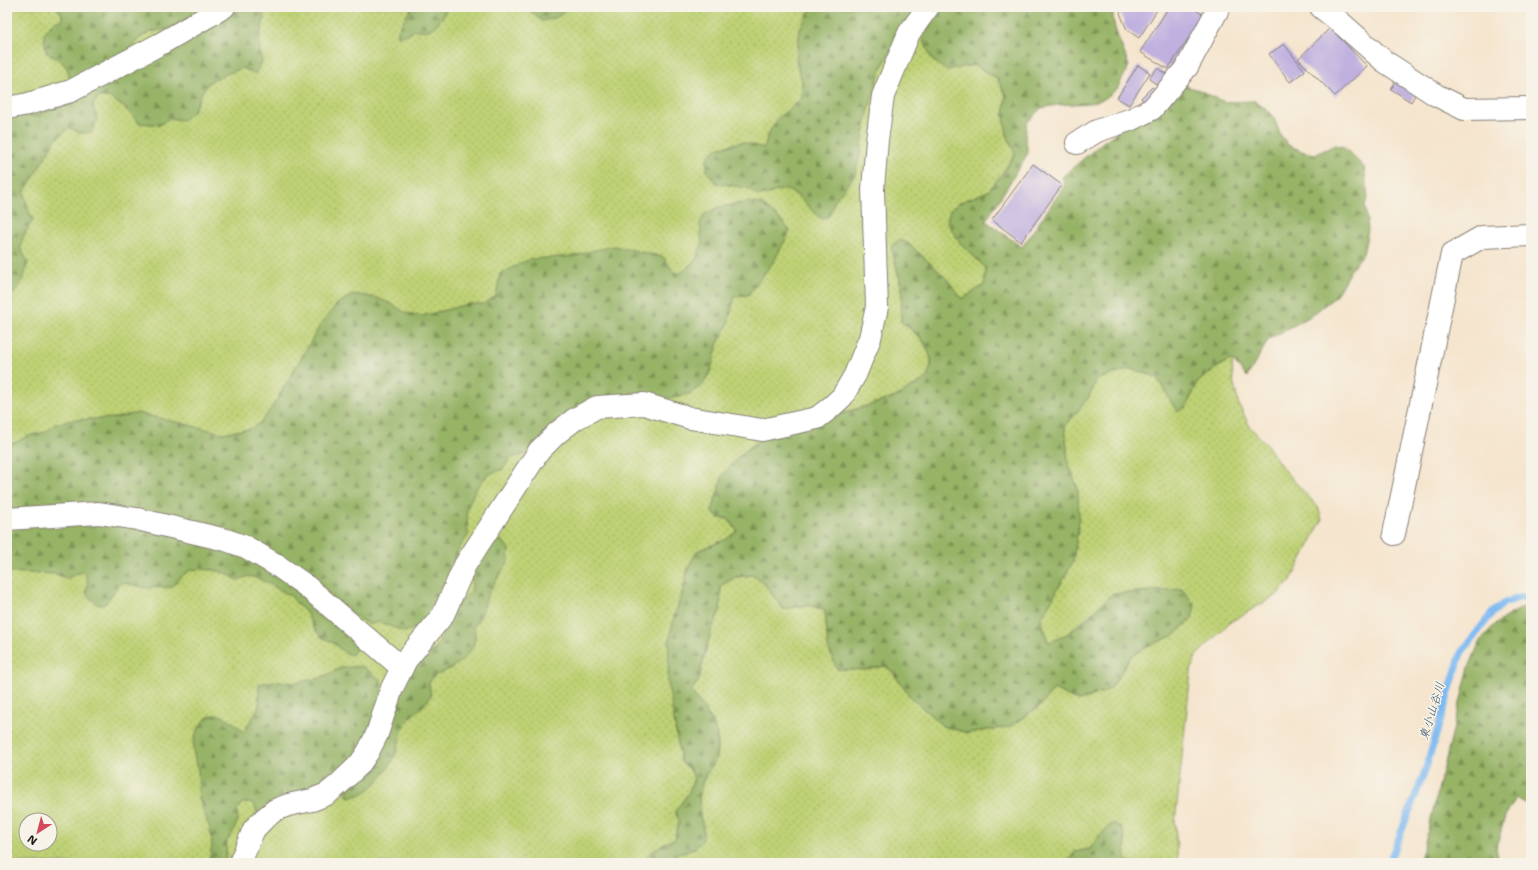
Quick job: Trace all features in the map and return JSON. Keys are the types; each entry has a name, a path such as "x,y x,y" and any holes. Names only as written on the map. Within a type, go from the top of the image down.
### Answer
{"lane":[{"path":"7,108 28,104 71,91 162,43 224,7"},
{"path":"240,863 254,829 264,819 275,810 288,805 312,800 327,794 359,765 368,752 377,734 392,688 406,660 443,615 465,565 539,451 557,433 575,419 597,407 644,404 690,418 762,430 816,418 842,397 855,374 870,338 877,307 873,189 877,140 883,96 909,33 928,7"},
{"path":"1077,143 1097,131 1132,120 1152,109 1187,67 1219,7"},
{"path":"1321,7 1384,60 1436,95 1464,109 1531,108"},
{"path":"1394,534 1452,254 1482,237 1531,235"},
{"path":"7,518 99,512 144,520 246,546 305,585 402,668"}],"green space":[{"path":"7,7 55,7 61,12 64,20 46,52 64,63 68,71 70,83 127,53 137,40 149,32 168,29 210,7 937,7 946,70 973,65 997,78 1006,96 1004,116 1007,134 1015,154 988,192 958,203 960,243 986,268 985,285 962,299 946,278 891,246 902,288 901,322 920,338 927,348 931,362 927,378 896,397 836,415 723,475 712,512 718,518 729,519 737,531 725,540 697,551 674,617 675,724 681,762 690,769 694,778 689,792 681,804 675,839 656,849 642,863 7,863"},
{"path":"55,7 210,7 168,29 149,32 137,40 127,53 70,83 68,71 64,64 46,52 44,34 53,22 63,20 61,12"},
{"path":"243,7 262,7 264,18 259,42 262,62 255,74 243,68 209,82 201,94 194,110 183,120 169,118 160,125 139,123 125,108 109,97 99,97 93,105 97,120 92,132 81,133 69,128 55,140 24,193 29,212 33,220 24,235 20,247 28,263 21,284 7,302 7,118 11,115 35,116 78,100"},
{"path":"412,7 447,7 443,17 434,27 428,30 415,30 409,34 398,36 398,30"},
{"path":"528,7 566,7 559,16 542,21 530,11"},
{"path":"812,7 920,7 899,37 881,68 867,116 855,175 835,200 829,216 821,219 798,196 787,190 777,191 762,196 757,195 747,188 716,183 707,172 707,158 717,148 742,142 764,148 768,135 778,118 802,98 802,81 796,62 800,28"},
{"path":"937,7 1114,7 1113,14 1115,29 1129,66 1117,89 1104,99 1090,103 1058,105 1041,108 1027,123 1025,137 1028,153 986,221 1022,247 1065,185 1062,177 1103,142 1182,85 1199,90 1224,102 1255,101 1266,109 1274,118 1280,134 1288,145 1304,152 1316,154 1335,145 1344,147 1364,167 1368,198 1365,204 1368,230 1363,254 1350,271 1335,297 1309,317 1269,339 1247,377 1231,359 1198,382 1186,407 1177,412 1157,377 1131,369 1097,379 1089,397 1065,426 1068,462 1078,490 1079,522 1073,562 1041,619 1048,642 1057,639 1074,629 1090,616 1112,594 1182,589 1195,605 1192,618 1174,635 1132,655 1110,689 1079,701 1054,689 1041,705 1009,727 968,733 943,726 910,697 892,671 885,666 864,670 837,669 828,647 825,610 808,605 783,609 764,583 754,575 735,577 721,586 720,611 711,631 699,680 691,691 706,712 716,731 717,742 715,760 704,778 699,796 700,817 703,826 703,840 695,848 679,853 662,863 642,863 656,849 675,839 679,821 675,812 689,792 694,778 690,769 681,762 668,684 669,642 674,617 682,594 688,568 697,551 725,540 737,531 729,519 718,518 712,512 723,474 741,454 761,439 896,397 927,378 932,361 924,341 913,330 901,322 902,288 891,246 899,240 908,243 927,260 946,278 962,299 984,285 986,268 960,243 947,222 950,210 959,203 988,191 1002,174 1015,154 1007,134 1004,116 1006,96 997,78 974,65 946,70 932,60 923,38"},
{"path":"749,202 761,204 781,220 790,231 774,261 748,295 735,296 727,327 718,343 711,370 703,385 689,394 653,401 614,399 524,455 510,458 503,469 487,475 474,492 467,509 468,536 459,548 445,589 434,606 415,628 405,632 379,622 371,624 364,622 248,541 7,512 7,446 31,435 46,432 55,424 72,420 115,418 138,413 222,433 250,429 261,422 273,406 321,324 337,304 352,295 377,298 392,304 406,313 422,316 468,304 484,304 496,296 500,274 530,259 575,256 615,246 663,257 674,272 679,274 695,261 702,245 700,223 705,214 719,207"},
{"path":"1232,359 1233,380 1239,405 1250,427 1267,445 1283,469 1318,507 1322,520 1290,582 1277,595 1230,622 1196,656 1191,671 1175,823 1178,863 1132,863 1126,860 1125,841 1100,835 1090,849 1075,852 1067,863 662,863 679,853 695,848 703,826 699,808 699,796 704,778 713,765 716,757 717,739 715,727 691,691 699,680 711,631 720,611 721,586 735,577 754,575 764,583 783,609 808,605 825,610 828,647 864,670 885,666 892,671 910,697 943,726 968,733 1009,727 1041,705 1054,689 1079,701 1110,689 1132,655 1174,635 1192,618 1182,589 1112,594 1062,638 1048,642 1041,619 1078,490 1068,462 1065,426 1089,397 1097,379 1131,369 1157,377 1186,407 1198,382 1216,368"},
{"path":"97,517 244,550 345,628 357,647 352,655 345,653 335,644 320,636 313,627 306,612 291,596 262,580 250,576 237,580 226,573 213,570 192,569 183,575 172,587 146,588 121,582 105,604 98,605 86,594 88,581 84,572 75,574 67,579 56,574 7,572 7,524"},
{"path":"491,540 503,541 509,549 508,562 488,593 482,613 474,626 475,637 470,651 460,662 435,675 429,683 431,696 423,706 410,717 404,726 395,755 382,776 362,794 347,796 348,786 419,655 435,650 442,636 442,628 455,607 472,591 471,568"},
{"path":"1525,607 1531,607 1531,804 1529,805 1516,798 1505,816 1496,849 1500,863 1418,863 1423,850 1469,667 1479,644 1485,635 1506,617"},
{"path":"362,666 381,680 383,700 357,756 327,787 258,814 253,803 242,803 237,810 238,820 227,841 225,863 208,863 212,850 212,839 210,828 199,797 198,770 193,749 195,735 203,722 209,717 219,715 230,720 244,732 259,706 259,684 273,681 294,683 320,678 341,668"},
{"path":"1113,823 1122,828 1125,841 1126,860 1132,863 1067,863 1075,852 1090,849 1100,835"}],"building":[{"path":"1124,7 1159,7 1139,38 1127,30 1120,13"},
{"path":"1169,7 1191,7 1204,15 1168,69 1140,52"},
{"path":"1330,28 1367,66 1335,96 1298,59"},
{"path":"1284,44 1305,71 1290,82 1269,54"},
{"path":"1138,65 1150,73 1129,105 1117,98"},
{"path":"1157,68 1169,76 1162,88 1149,79"},
{"path":"1396,81 1415,95 1411,102 1391,89"},
{"path":"1152,87 1158,93 1146,104 1141,98"},
{"path":"1033,164 1062,185 1021,242 992,220"}],"waterway":[{"name":"東小山谷川","path":"1389,863 1425,771 1461,653 1492,613 1504,603 1522,597 1531,597"}]}
